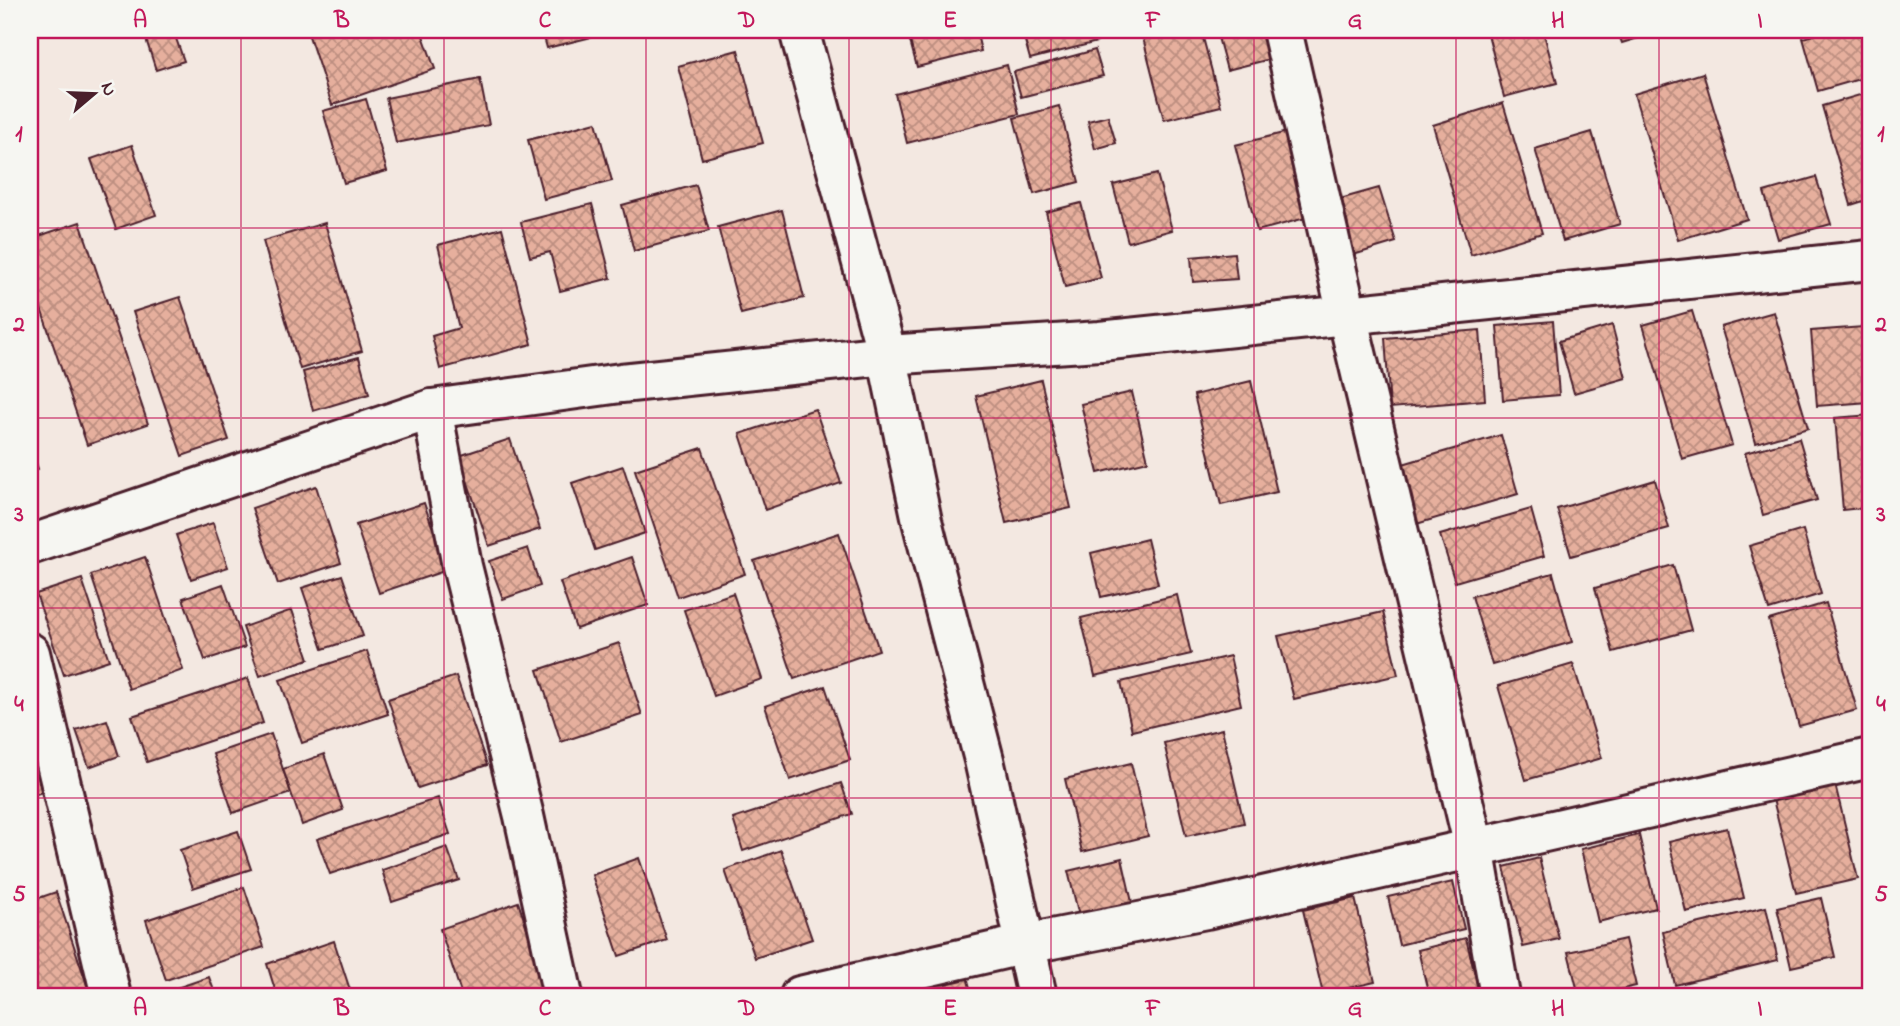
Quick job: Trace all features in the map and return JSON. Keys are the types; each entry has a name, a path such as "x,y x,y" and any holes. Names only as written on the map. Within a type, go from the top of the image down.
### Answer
{"street":[{"path":"799,30 887,355 922,521 984,760 1037,996"},
{"path":"1282,30 1474,846 1500,996"},
{"path":"30,545 432,409 621,383 887,355 1100,341 1870,260"},
{"path":"432,409 462,566 524,816 563,996"},
{"path":"30,653 111,996"},
{"path":"800,996 1026,944 1206,909 1870,758"}],"building":[{"path":"143,30 173,30 184,61 156,70"},
{"path":"307,30 421,30 435,69 332,105"},
{"path":"542,30 620,30 547,48"},
{"path":"907,30 976,30 981,51 917,67"},
{"path":"1022,30 1094,30 1097,42 1030,59"},
{"path":"1141,30 1201,30 1221,106 1164,120"},
{"path":"1216,30 1270,30 1278,57 1227,70"},
{"path":"1487,30 1543,30 1557,83 1504,97"},
{"path":"1617,30 1646,30 1648,35 1622,43"},
{"path":"1758,30 1790,30 1760,38"},
{"path":"1830,30 1868,30 1870,76 1818,91 1803,38"},
{"path":"738,50 763,143 702,159 678,66"},
{"path":"1095,50 1103,76 1021,97 1014,72"},
{"path":"1007,65 1019,114 907,143 895,94"},
{"path":"1703,73 1747,219 1678,240 1634,94"},
{"path":"480,79 489,125 396,143 386,98"},
{"path":"1870,92 1870,199 1851,205 1822,106"},
{"path":"366,99 387,171 344,183 323,111"},
{"path":"1503,103 1542,233 1471,255 1433,125"},
{"path":"1059,106 1079,182 1034,194 1014,118"},
{"path":"1108,116 1116,143 1095,149 1088,121"},
{"path":"596,122 612,181 544,199 528,140"},
{"path":"1291,131 1313,216 1257,231 1235,145"},
{"path":"1592,132 1620,224 1563,241 1535,149"},
{"path":"132,145 156,215 116,229 91,159"},
{"path":"1157,174 1172,230 1128,242 1113,185"},
{"path":"1816,177 1831,224 1778,239 1764,192"},
{"path":"696,185 709,231 634,251 622,205"},
{"path":"1379,188 1396,242 1350,256 1333,201"},
{"path":"1081,203 1101,278 1065,287 1046,212"},
{"path":"592,204 611,278 560,291 550,252 530,257 521,222"},
{"path":"782,210 804,298 741,314 718,227"},
{"path":"80,222 148,424 87,445 30,276 30,239"},
{"path":"325,223 362,351 300,369 263,241"},
{"path":"502,228 532,344 440,369 432,336 459,328 438,245"},
{"path":"1234,253 1237,279 1193,282 1191,257"},
{"path":"180,297 229,440 182,456 133,312"},
{"path":"1692,311 1732,445 1682,459 1643,325"},
{"path":"1774,312 1808,428 1756,443 1721,327"},
{"path":"1553,321 1559,395 1503,400 1497,326"},
{"path":"1612,325 1626,378 1574,393 1559,341"},
{"path":"1863,327 1869,402 1817,406 1811,331"},
{"path":"1480,330 1485,400 1390,408 1385,338"},
{"path":"359,357 369,394 313,411 303,372"},
{"path":"1041,380 1071,508 1006,523 976,396"},
{"path":"1251,381 1277,492 1221,505 1194,395"},
{"path":"1132,392 1148,461 1098,473 1081,404"},
{"path":"815,409 841,483 765,510 740,434"},
{"path":"1870,415 1870,507 1843,510 1835,418"},
{"path":"1501,435 1518,494 1413,525 1396,466"},
{"path":"1799,438 1817,500 1763,515 1745,453"},
{"path":"510,439 540,529 489,546 459,456"},
{"path":"30,445 38,469 30,472"},
{"path":"702,448 745,574 678,597 635,470"},
{"path":"623,466 645,533 595,550 572,483"},
{"path":"1655,480 1669,528 1571,556 1557,509"},
{"path":"316,486 341,563 278,584 252,508"},
{"path":"424,503 447,570 379,593 356,525"},
{"path":"1531,509 1544,556 1455,582 1440,535"},
{"path":"213,523 228,567 191,579 176,535"},
{"path":"1803,530 1821,594 1769,610 1749,546"},
{"path":"839,533 879,650 794,679 754,561"},
{"path":"1147,539 1158,584 1101,597 1091,553"},
{"path":"528,548 540,586 503,599 489,561"},
{"path":"145,557 183,670 129,689 91,575"},
{"path":"632,557 648,605 576,629 560,582"},
{"path":"1673,565 1691,630 1613,652 1595,588"},
{"path":"1553,573 1572,642 1492,665 1472,596"},
{"path":"342,575 363,636 323,649 302,588"},
{"path":"82,579 109,660 64,675 36,594"},
{"path":"223,584 245,647 205,660 183,598"},
{"path":"733,593 762,679 714,696 684,610"},
{"path":"1177,595 1191,654 1095,676 1081,618"},
{"path":"1826,603 1857,710 1799,726 1769,620"},
{"path":"292,610 309,659 260,676 243,627"},
{"path":"1383,612 1398,675 1294,699 1278,636"},
{"path":"619,643 642,715 561,742 538,670"},
{"path":"367,651 388,714 302,743 280,680"},
{"path":"1230,656 1241,705 1132,731 1121,682"},
{"path":"1573,664 1602,758 1526,780 1498,686"},
{"path":"456,676 487,765 418,788 388,699"},
{"path":"248,678 263,723 147,762 132,716"},
{"path":"825,686 850,760 790,780 765,706"},
{"path":"107,720 119,756 89,767 76,730"},
{"path":"1222,729 1244,823 1186,836 1164,743"},
{"path":"271,734 291,793 233,813 213,754"},
{"path":"32,753 45,791 30,796 30,754"},
{"path":"324,754 343,810 302,825 283,769"},
{"path":"1131,763 1148,836 1082,852 1065,779"},
{"path":"1834,780 1858,879 1796,893 1772,795"},
{"path":"841,783 852,814 743,851 733,819"},
{"path":"438,798 450,834 330,874 317,839"},
{"path":"1727,828 1744,898 1686,912 1669,842"},
{"path":"238,831 251,869 193,888 180,850"},
{"path":"1639,835 1656,908 1598,922 1581,849"},
{"path":"447,847 459,880 392,902 382,870"},
{"path":"781,850 812,939 755,958 725,870"},
{"path":"639,858 667,940 619,956 592,875"},
{"path":"1122,858 1134,911 1081,924 1068,871"},
{"path":"1539,858 1559,939 1523,947 1504,867"},
{"path":"1453,882 1464,929 1399,945 1388,897"},
{"path":"244,887 264,947 166,980 146,920"},
{"path":"56,892 88,988 62,996 37,996 30,974 30,901"},
{"path":"1355,898 1375,982 1323,994 1303,910"},
{"path":"1821,898 1835,957 1791,967 1777,908"},
{"path":"518,902 550,996 462,996 440,929"},
{"path":"1766,907 1778,960 1675,985 1663,932"},
{"path":"1466,938 1480,996 1429,996 1418,950"},
{"path":"1625,939 1636,986 1593,996 1579,996 1568,952"},
{"path":"334,941 352,996 277,996 267,964"},
{"path":"965,968 972,996 911,996 908,982"},
{"path":"209,977 216,996 153,996"}]}
